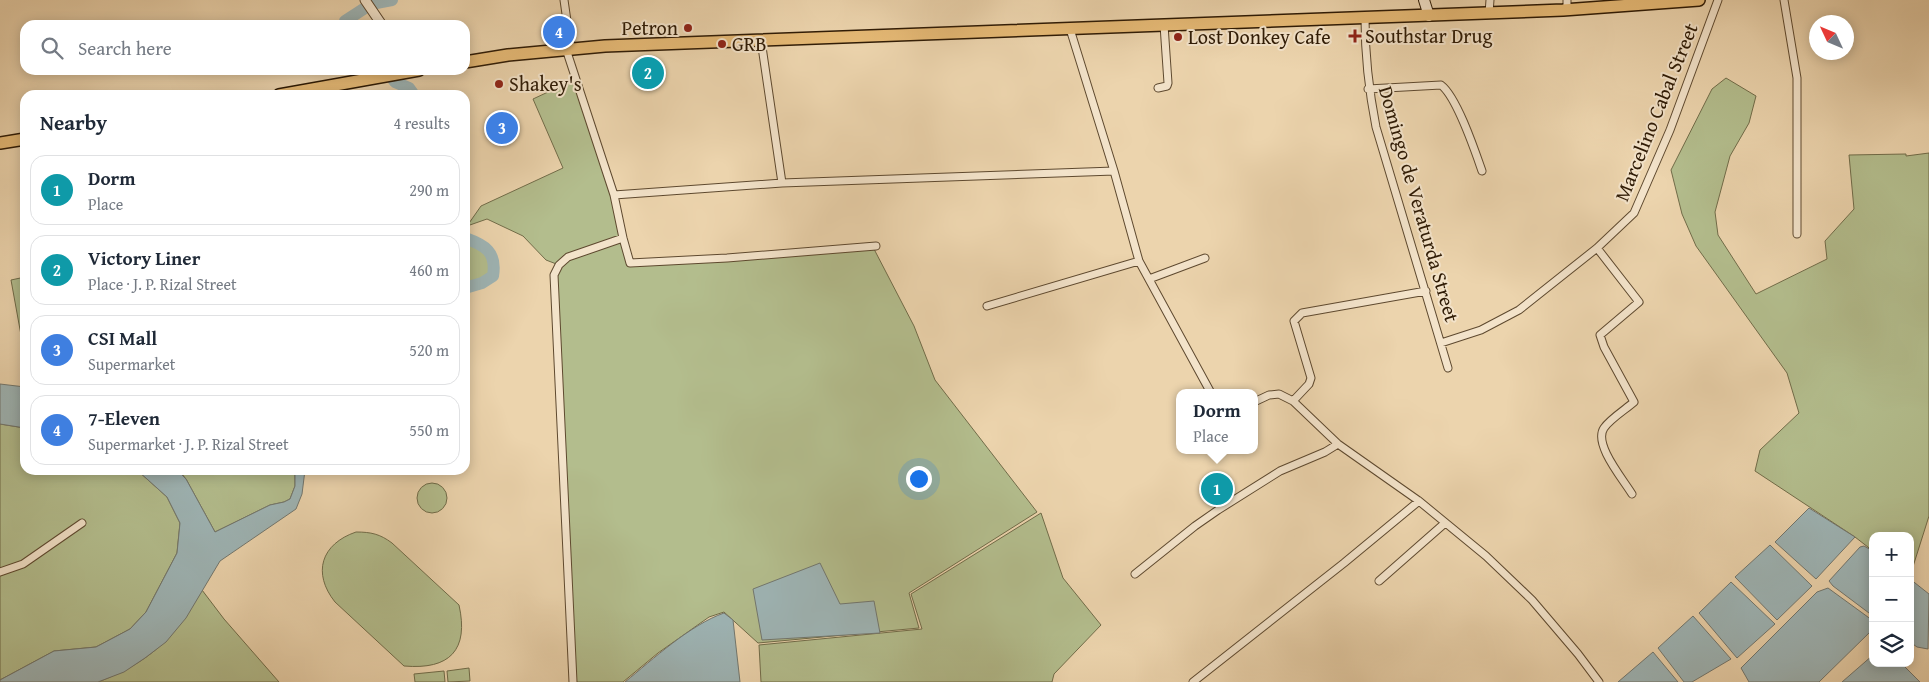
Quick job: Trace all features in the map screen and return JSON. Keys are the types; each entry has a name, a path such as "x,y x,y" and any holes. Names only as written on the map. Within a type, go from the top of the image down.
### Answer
{"main road":[{"path":"1424,0 1429,16"},
{"path":"470,61 569,49 760,40 1429,16 1489,13 1567,5 1699,0"},
{"path":"315,90 388,75"},
{"path":"0,143 20,140"}],"street":[{"path":"365,0 379,20"},
{"path":"564,0 569,49 614,195 630,263 727,258 876,246"},
{"path":"1489,13 1490,0"},
{"name":"Marcelino Cabal Street","path":"1441,343 1481,330 1519,310 1597,248 1626,222 1638,207 1670,130 1718,0"},
{"path":"1784,0 1797,78 1797,234"},
{"name":"Domingo de Veraturda Street","path":"1364,18 1368,89 1376,127 1448,368"},
{"path":"1158,88 1167,86 1168,83 1164,25"},
{"path":"1070,29 1114,171 1139,261 1209,389"},
{"path":"760,40 782,184"},
{"path":"1368,89 1441,85 1448,92 1468,132 1482,171"},
{"path":"614,195 782,184 1114,171"},
{"path":"573,682 554,276 559,265 568,257 623,238"},
{"path":"1597,248 1639,302 1600,334 1604,347 1634,402 1604,428 1601,439 1605,452 1632,494"},
{"path":"1149,279 1205,258"},
{"path":"987,306 1139,261"},
{"path":"1294,401 1309,384 1311,378 1294,321 1297,316 1302,313 1426,291"},
{"path":"1258,400 1269,395 1278,394 1294,401 1338,444 1419,501 1486,556 1532,600 1599,682"},
{"path":"1135,574 1218,510 1280,471 1325,452 1338,444"},
{"path":"1193,682 1344,563 1419,501"},
{"path":"0,572 23,564 82,523"},
{"path":"1378,581 1445,523"}],"green space":[{"path":"1726,78 1756,96 1749,123 1730,156 1715,212 1718,235 1756,294 1827,259 1825,241 1854,209 1849,155 1906,154 1906,156 1929,153 1929,516 1914,563 1914,532 1869,532 1869,548 1755,471 1760,450 1799,413 1787,373 1696,246 1682,214 1671,170 1712,89"},
{"path":"576,79 614,195 623,238 568,257 559,265 546,260 523,236 487,219 470,225 470,222 481,206 563,168 533,99"},
{"path":"470,240 484,247 491,255 493,261 493,276 482,283 470,287"},
{"path":"624,241 631,265 874,249 914,326 935,380 1037,512 909,593 919,628 758,643 724,612 709,617 658,653 623,682 575,682 556,278 561,267 570,260"},
{"path":"20,278 20,330 11,280"},
{"path":"0,424 20,427 20,475 143,475 167,497 180,523 177,553 146,612 130,629 96,647 54,651 0,680"},
{"path":"183,475 295,475 295,486 290,499 270,505 215,532"},
{"path":"432,483 443,487 447,498 443,509 432,513 421,509 417,498 421,487"},
{"path":"1041,513 1063,578 1101,625 1054,674 1052,682 761,682 759,645 922,629 911,594"},
{"path":"356,532 375,534 392,543 459,605 461,634 458,645 452,654 444,660 420,666 404,666 335,602 324,581 322,570 324,561 328,552 335,544 344,537"},
{"path":"202,590 224,619 279,682 98,682 147,657 182,622"},
{"path":"469,668 470,681 448,682 447,671"},
{"path":"444,671 445,682 415,682 414,674"}],"water":[{"path":"0,384 20,386 20,427 0,424"},
{"path":"143,475 182,475 215,532 270,505 290,499 295,486 295,475 304,475 302,494 296,509 220,561 186,618 166,642 145,658 124,672 98,682 0,682 0,680 54,651 96,647 130,629 146,612 177,553 180,523 167,497"},
{"path":"1809,508 1855,537 1816,579 1775,542"},
{"path":"1770,545 1812,586 1777,620 1735,577"},
{"path":"1864,546 1869,549 1869,613 1829,581 1860,547"},
{"path":"820,563 840,604 874,601 880,633 762,640 753,589"},
{"path":"1731,582 1775,624 1737,658 1699,613"},
{"path":"1914,582 1929,594 1928,649 1914,645"},
{"path":"1828,588 1869,618 1869,633 1819,682 1749,682 1741,668 1817,592"},
{"path":"724,613 733,620 740,682 625,682 685,634 711,618"},
{"path":"1693,616 1731,659 1692,682 1684,682 1658,648"},
{"path":"1653,652 1678,682 1618,682"},
{"path":"1869,658 1869,667 1905,667 1920,682 1842,682"}],"waterway":[{"path":"371,4 392,0"},
{"path":"347,20 365,8"},
{"path":"390,75 395,82 410,90"},
{"path":"470,240 488,251 494,268 493,276 482,283 470,287"}],"place":[{"name":"Petron","path":"688,28"},
{"name":"7-Eleven","path":"559,32"},
{"name":"Southstar Drug","path":"1355,36"},
{"name":"Lost Donkey Cafe","path":"1178,37"},
{"name":"GRB","path":"722,44"},
{"name":"Victory Liner","path":"648,73"},
{"name":"Shakey's","path":"499,84"},
{"name":"CSI Mall","path":"502,128"},
{"name":"Dorm","path":"1217,489"}]}
